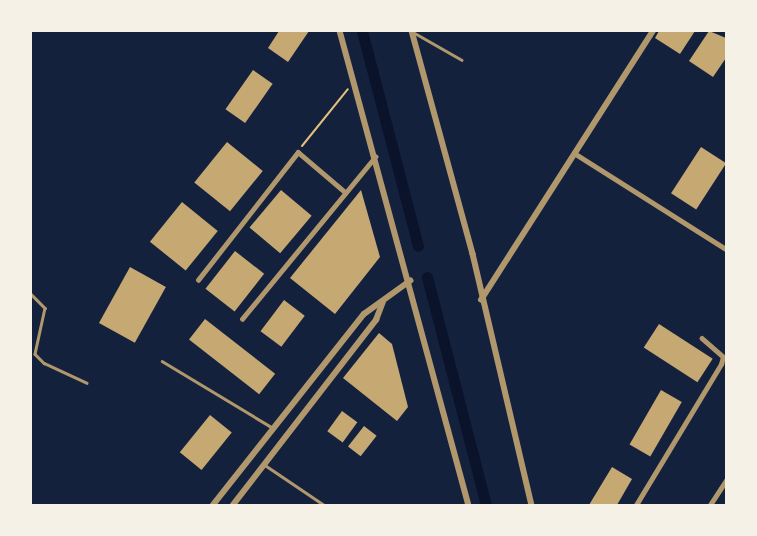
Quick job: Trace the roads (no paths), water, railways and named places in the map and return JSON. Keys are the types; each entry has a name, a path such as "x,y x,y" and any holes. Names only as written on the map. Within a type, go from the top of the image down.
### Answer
{"street":[{"path":"340,31 410,280 469,505"},
{"path":"412,31 472,254 481,300 532,505"},
{"path":"481,300 653,31"},
{"path":"198,280 298,152 346,192"},
{"path":"574,153 726,249"},
{"path":"242,319 375,157"},
{"path":"213,505 364,314 384,302 410,280"},
{"path":"233,505 376,320 384,302"},
{"path":"636,505 721,364 723,357 702,339"},
{"path":"710,505 726,480"}],"lane":[{"path":"412,31 462,60"},
{"path":"31,294 45,308 35,354 44,363 86,383"},
{"path":"162,361 273,428"},
{"path":"265,465 324,505"}],"waterway":[{"path":"362,31 418,246"},
{"path":"427,277 486,505"}]}
